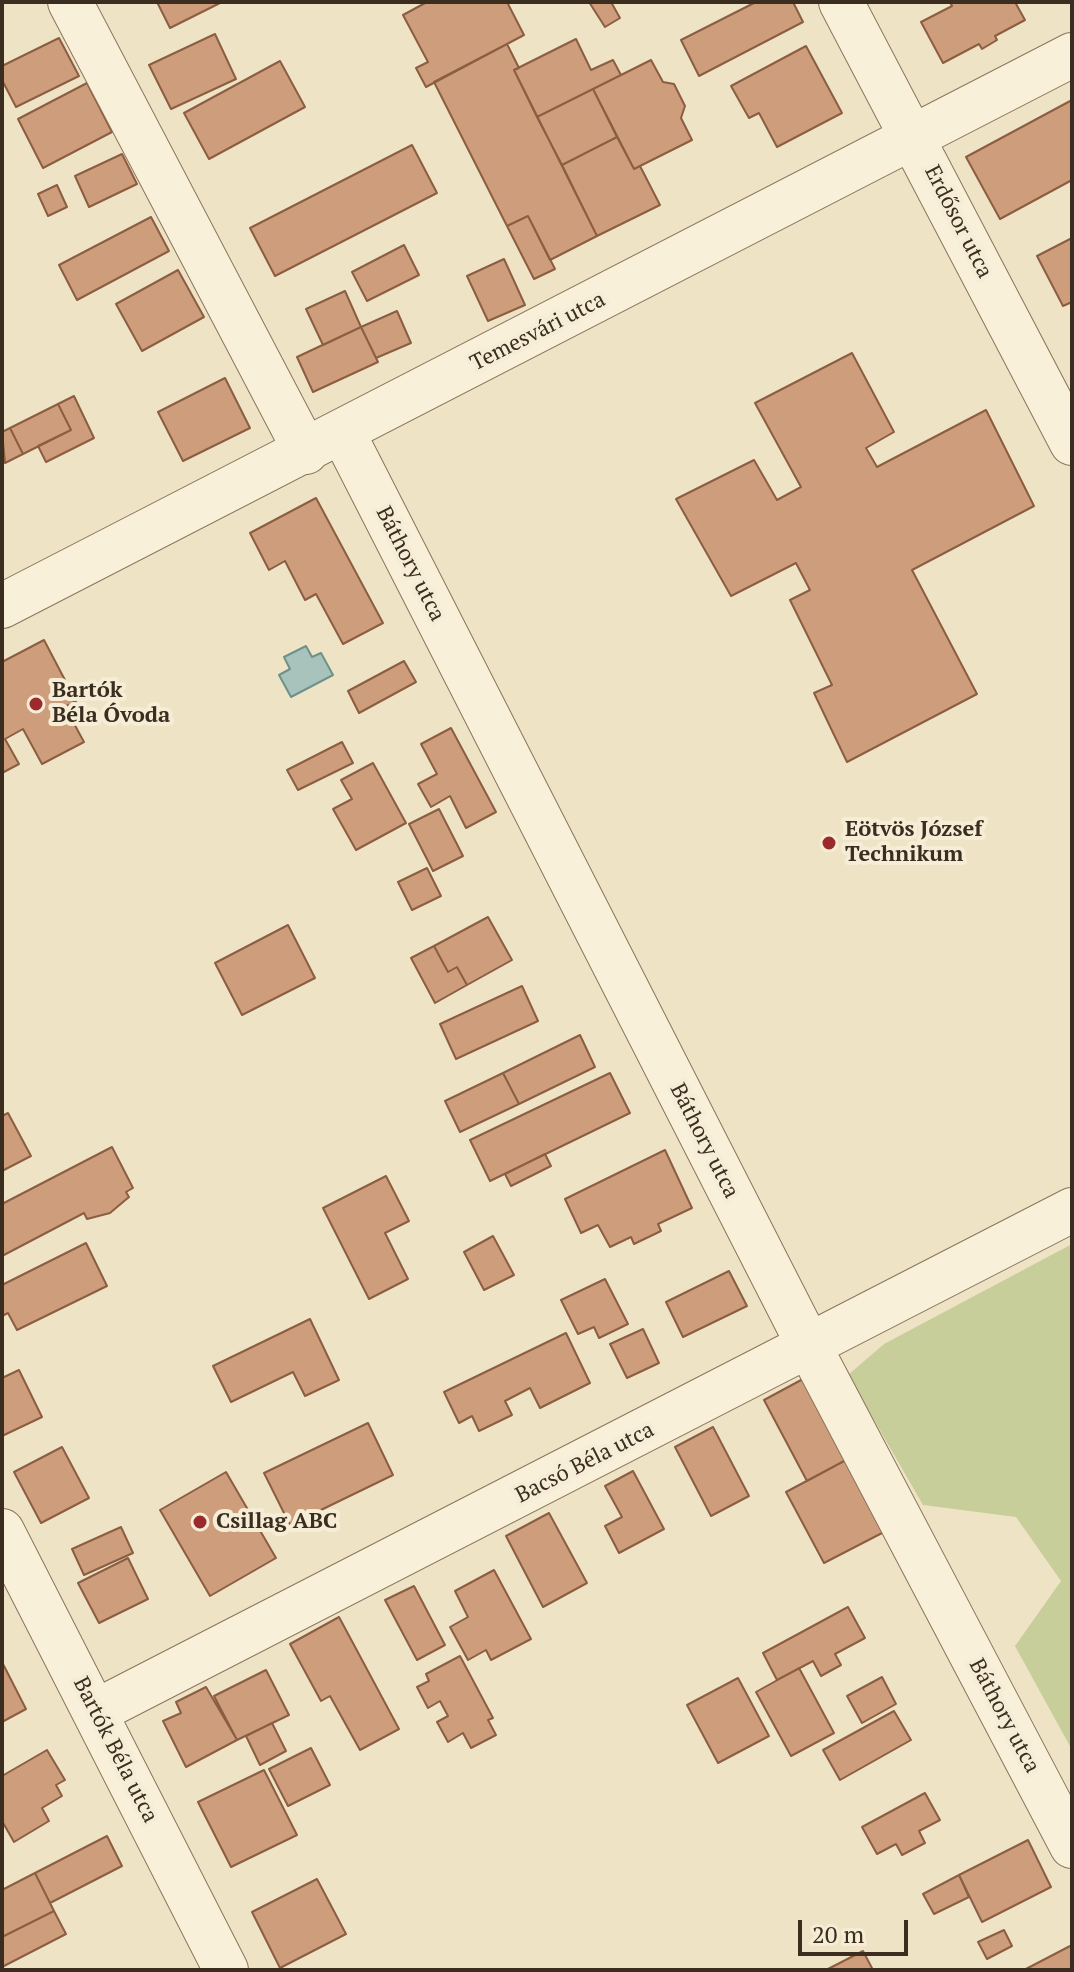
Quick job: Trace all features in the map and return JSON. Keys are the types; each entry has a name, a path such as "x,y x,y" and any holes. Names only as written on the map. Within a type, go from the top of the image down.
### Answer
{"street":[{"name":"Báthory utca","path":"70,2 325,443 810,1348 1072,1846"},
{"name":"Erdősor utca","path":"841,2 1072,443"},
{"name":"Temesvári utca","path":"2,606 325,443 1072,55"},
{"name":"Bacsó Béla utca","path":"97,1711 810,1348 1072,1210"},
{"name":"Bartók Béla utca","path":"2,1531 97,1711 226,1970"}],"green space":[{"path":"1072,1244 1072,1750 1015,1646 1061,1581 1016,1517 923,1505 848,1375 884,1344"}],"water":[{"path":"306,646 312,657 321,653 333,675 291,697 279,675 290,669 284,657"}],"building":[{"path":"157,2 222,2 170,28"},
{"path":"427,2 507,2 524,35 426,87 416,68 428,62 403,15"},
{"path":"589,2 611,2 620,18 605,27"},
{"path":"756,2 793,2 803,22 699,76 681,40"},
{"path":"950,2 1015,2 1025,20 995,36 997,40 982,49 979,44 943,63 921,22 952,6"},
{"path":"215,34 236,79 171,109 149,65"},
{"path":"59,38 79,76 16,107 2,80 2,66"},
{"path":"576,39 591,70 613,60 621,75 537,117 514,70"},
{"path":"507,44 519,68 514,70 597,236 550,260 528,216 507,226 434,82"},
{"path":"806,46 842,113 777,147 759,113 749,118 731,86"},
{"path":"651,60 663,82 674,84 685,106 681,118 692,140 634,169 593,89"},
{"path":"280,61 305,107 209,159 184,113"},
{"path":"87,83 112,132 43,168 18,119"},
{"path":"593,89 617,137 562,165 537,117"},
{"path":"1072,100 1072,180 1000,219 966,157"},
{"path":"617,137 634,169 640,166 660,205 597,236 562,165"},
{"path":"412,145 437,193 275,276 250,228"},
{"path":"122,154 137,184 89,207 75,176"},
{"path":"57,185 67,207 48,216 38,194"},
{"path":"528,216 555,269 534,279 507,226"},
{"path":"151,217 169,251 77,300 59,265"},
{"path":"1072,238 1072,302 1063,306 1037,256"},
{"path":"404,245 419,275 367,301 352,272"},
{"path":"504,259 525,305 488,321 467,276"},
{"path":"178,270 204,317 142,351 116,304"},
{"path":"345,291 361,327 323,345 306,309"},
{"path":"397,311 411,343 376,358 361,327"},
{"path":"361,327 378,362 313,392 297,357"},
{"path":"852,353 894,432 866,448 877,467 986,410 1034,506 912,570 977,694 847,762 814,693 832,685 790,600 810,590 796,563 731,596 676,499 754,460 777,500 801,487 755,403"},
{"path":"225,378 250,428 183,461 158,412"},
{"path":"74,396 94,438 46,462 38,446 71,430 58,404"},
{"path":"58,404 71,430 23,454 10,428"},
{"path":"10,428 23,454 5,463 2,432"},
{"path":"316,498 383,623 343,644 316,594 305,600 285,561 269,570 250,533"},
{"name":"Bartók Béla Óvoda","path":"44,640 76,701 65,707 84,742 42,764 23,729 5,739 19,764 2,773 2,662"},
{"path":"404,661 416,682 359,713 348,691"},
{"path":"451,728 496,812 466,828 450,796 431,807 418,784 437,774 421,744"},
{"path":"342,742 353,763 298,790 287,770"},
{"path":"373,763 406,823 356,850 333,809 352,799 341,780"},
{"path":"439,809 463,856 433,871 409,824"},
{"path":"427,868 441,896 412,910 398,882"},
{"path":"488,917 512,960 467,985 457,967 448,972 434,946"},
{"path":"288,925 315,978 242,1015 215,963"},
{"path":"434,946 448,972 457,967 467,985 435,1003 411,958"},
{"path":"522,986 538,1021 456,1059 440,1024"},
{"path":"580,1035 595,1067 519,1104 503,1073"},
{"path":"503,1073 519,1104 460,1132 445,1101"},
{"path":"610,1073 630,1113 490,1181 470,1140"},
{"path":"8,1113 31,1156 2,1171 2,1116"},
{"path":"112,1147 133,1188 126,1192 129,1197 110,1213 87,1219 84,1213 2,1256 2,1204"},
{"path":"665,1150 692,1208 658,1224 661,1231 634,1244 631,1237 610,1247 598,1225 581,1233 565,1199"},
{"path":"545,1154 551,1166 511,1186 505,1174"},
{"path":"386,1176 409,1221 385,1233 408,1279 369,1299 323,1208"},
{"path":"493,1236 514,1275 484,1290 464,1252"},
{"path":"86,1243 107,1286 17,1330 8,1313 2,1316 2,1285"},
{"path":"729,1271 747,1306 683,1337 666,1302"},
{"path":"605,1279 628,1324 599,1338 594,1327 578,1334 561,1300"},
{"path":"310,1319 339,1380 305,1396 293,1372 231,1402 213,1366"},
{"path":"643,1329 659,1363 627,1378 610,1344"},
{"path":"566,1333 590,1383 540,1408 530,1388 505,1401 512,1415 479,1431 472,1416 459,1423 444,1392"},
{"path":"19,1370 42,1417 2,1436 2,1378"},
{"path":"803,1379 846,1460 807,1481 764,1400"},
{"path":"368,1423 393,1475 290,1525 264,1473"},
{"path":"713,1427 749,1496 711,1516 675,1447"},
{"path":"62,1447 89,1498 41,1523 14,1472"},
{"path":"846,1460 884,1532 824,1563 786,1492"},
{"path":"633,1471 664,1529 619,1553 605,1526 622,1517 605,1486"},
{"path":"226,1472 276,1558 210,1596 160,1510"},
{"path":"549,1513 587,1583 543,1607 506,1536"},
{"path":"121,1527 133,1553 84,1575 72,1549"},
{"path":"128,1558 148,1599 99,1623 78,1583"},
{"path":"494,1570 531,1639 491,1660 486,1650 468,1660 450,1627 468,1617 455,1591"},
{"path":"414,1586 445,1645 417,1660 385,1600"},
{"path":"848,1607 865,1638 835,1654 841,1665 821,1676 813,1661 777,1680 763,1653"},
{"path":"339,1617 399,1729 360,1750 330,1696 321,1701 290,1644"},
{"path":"460,1656 493,1718 488,1720 496,1735 471,1748 463,1733 448,1742 437,1722 448,1716 440,1701 428,1708 417,1687 429,1681 426,1674"},
{"path":"2,1662 26,1709 2,1722"},
{"path":"799,1668 834,1733 791,1756 756,1692"},
{"path":"266,1670 289,1715 237,1740 214,1696"},
{"path":"882,1677 896,1704 862,1723 847,1696"},
{"path":"738,1678 769,1736 718,1763 687,1705"},
{"path":"206,1687 237,1740 186,1767 163,1721 181,1713 176,1702"},
{"path":"894,1711 911,1740 840,1780 823,1750"},
{"path":"272,1723 286,1751 260,1765 246,1736"},
{"path":"311,1748 330,1785 288,1806 269,1769"},
{"path":"47,1750 65,1780 56,1785 62,1796 42,1808 49,1821 14,1842 2,1821 2,1776"},
{"path":"264,1770 297,1835 231,1867 198,1802"},
{"path":"925,1793 940,1820 919,1831 925,1843 902,1855 896,1844 877,1854 862,1827"},
{"path":"107,1836 122,1866 50,1903 35,1873"},
{"path":"1028,1840 1051,1887 982,1922 959,1875"},
{"path":"35,1873 54,1911 2,1937 2,1890"},
{"path":"959,1875 969,1897 934,1914 923,1894"},
{"path":"317,1879 346,1934 280,1968 252,1912"},
{"path":"54,1911 66,1934 2,1967 2,1937"},
{"path":"1004,1930 1012,1946 987,1959 978,1942"},
{"path":"1072,1945 1072,1970 1024,1970"},
{"path":"863,1951 873,1970 826,1970"}],"place":[{"name":"Bartók Béla Óvoda","path":"36,704"},
{"name":"Eötvös József Technikum","path":"829,843"},
{"name":"Csillag ABC","path":"200,1522"}]}
